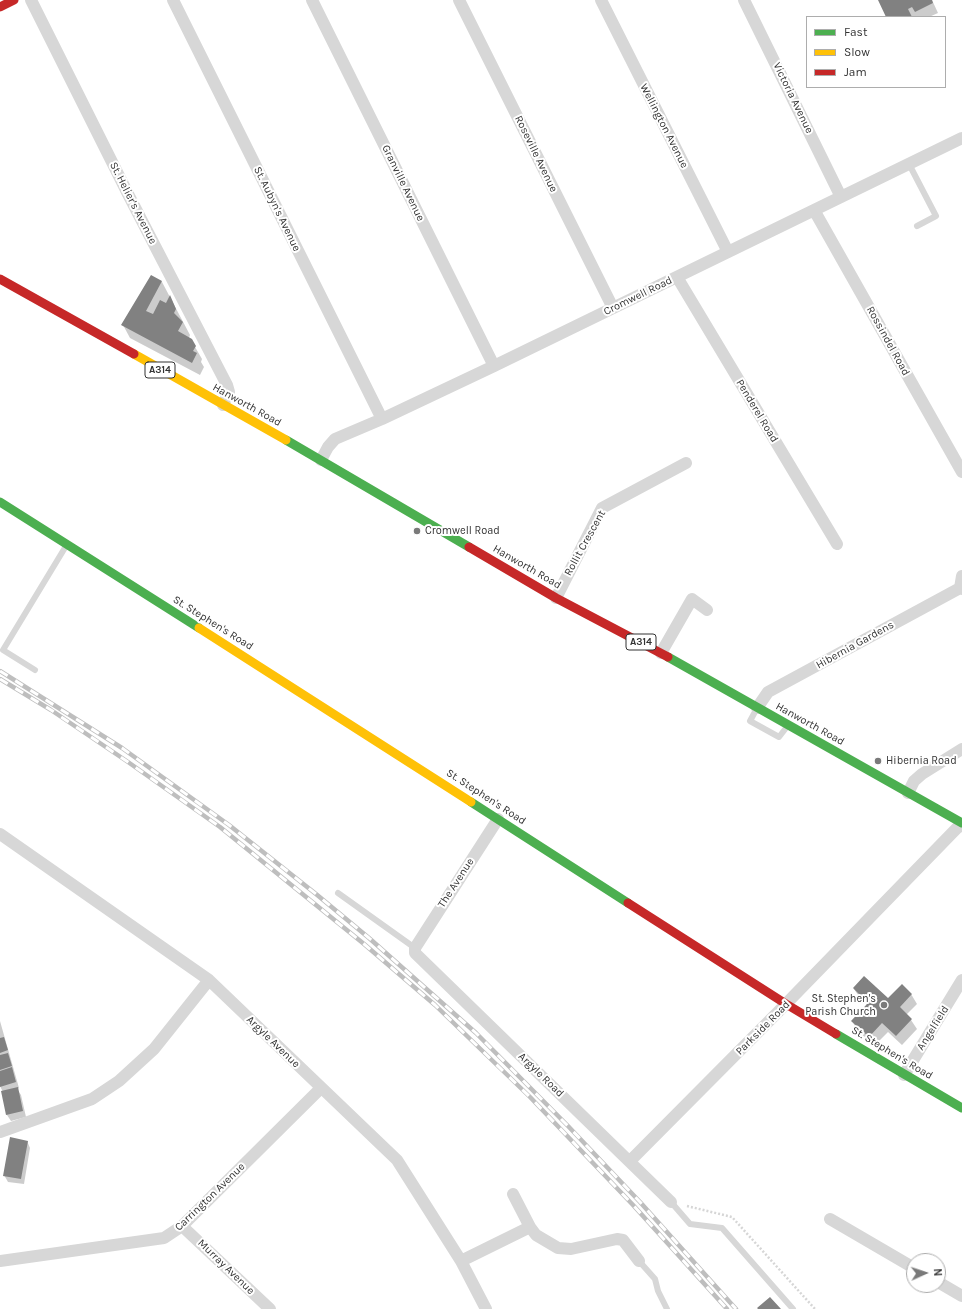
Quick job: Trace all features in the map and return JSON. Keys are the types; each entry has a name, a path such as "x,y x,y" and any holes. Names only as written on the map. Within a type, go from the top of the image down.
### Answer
{"street":[{"path":"0,7 14,0"},
{"name":"St. Helier's Avenue","path":"31,0 128,194 227,385 229,392 223,405"},
{"name":"St. Aubyn's Avenue","path":"173,0 382,418"},
{"name":"Granville Avenue","path":"312,0 494,366"},
{"name":"Roseville Avenue","path":"459,0 613,308"},
{"name":"Wellington Avenue","path":"601,0 728,252"},
{"name":"Victoria Avenue","path":"744,0 841,197"},
{"name":"Cromwell Road","path":"321,460 328,447 335,439 494,366 962,138"},
{"name":"Rossindel Road","path":"814,210 962,472"},
{"name":"Penderel Road","path":"677,277 838,544"},
{"name":"Hanworth Road","path":"0,279 321,460 556,598 661,653 962,824"},
{"name":"Rollit Crescent","path":"556,598 602,508 686,463"},
{"name":"St. Stephen's Road","path":"0,502 348,722 786,1004 904,1076 962,1108"},
{"name":"Hibernia Gardens","path":"757,708 768,692 961,584"},
{"path":"661,653 692,599 706,610"},
{"path":"908,793 914,781 922,774 962,749"},
{"name":"The Avenue","path":"415,948 498,819"},
{"name":"Parkside Road","path":"630,1161 962,824"},
{"name":"Argyle Avenue","path":"0,834 209,980 397,1160 460,1261 486,1309"},
{"name":"Argyle Road","path":"415,948 415,953 671,1202"},
{"path":"0,1132 92,1099 119,1080 154,1048 209,980"},
{"name":"Angelfield","path":"904,1076 962,980"},
{"name":"Carrington Avenue","path":"0,1261 164,1238 182,1226 321,1088"},
{"path":"513,1194 530,1227 536,1235 558,1248 571,1249 617,1239 623,1240 639,1261"},
{"path":"830,1218 906,1263"},
{"name":"Murray Avenue","path":"182,1226 270,1309"},
{"path":"460,1261 530,1227"},
{"path":"946,1287 962,1296"}],"lane":[{"path":"910,164 936,216 917,226"},
{"path":"35,670 3,650 67,545"},
{"path":"757,708 750,721 779,736 789,725"},
{"path":"338,893 415,948"},
{"path":"671,1202 690,1224 722,1228 793,1309"},
{"path":"639,1261 655,1279 658,1291 667,1309"}],"building":[{"path":"878,0 932,0 933,3 915,12 912,7 908,9 912,16 886,16"},
{"path":"151,275 162,281 146,311 153,314 160,300 166,303 170,295 176,309 174,313 183,322 178,331 192,339 196,346 193,351 197,353 192,363 121,325"},
{"name":"St. Stephen's Parish Church","path":"864,976 888,998 902,984 912,994 900,1007 912,1019 896,1036 882,1023 869,1037 851,1021 868,1003 853,988"},
{"path":"4,1037 8,1050 0,1053 0,1038"},
{"path":"8,1053 12,1066 0,1070 0,1055"},
{"path":"12,1067 16,1082 0,1087 0,1071"},
{"path":"18,1087 23,1111 6,1115 1,1091"},
{"path":"10,1137 28,1141 21,1179 3,1176"},
{"path":"770,1297 781,1309 757,1308"}],"railway":[{"path":"0,671 122,748 229,825 369,938 476,1033 568,1126 640,1202 736,1309"},
{"path":"0,679 51,710 220,827 364,944 435,1005 530,1097 633,1205 727,1309"}],"traffic: fast":[{"path":"286,440 469,547"},
{"path":"0,502 199,628"},
{"path":"668,657 962,823"},
{"path":"471,802 628,903"},
{"path":"836,1034 962,1108"}],"traffic: slow":[{"path":"134,354 286,440"},
{"path":"199,628 471,802"}],"traffic: jam":[{"path":"0,7 14,0"},
{"path":"0,279 134,354"},
{"path":"469,547 556,598 668,657"},
{"path":"628,903 786,1004 836,1034"}],"place":[{"name":"Cromwell Road","path":"417,531"},
{"name":"Hibernia Road","path":"878,761"},
{"name":"St. Stephen's Parish Church","path":"884,1005"}]}
